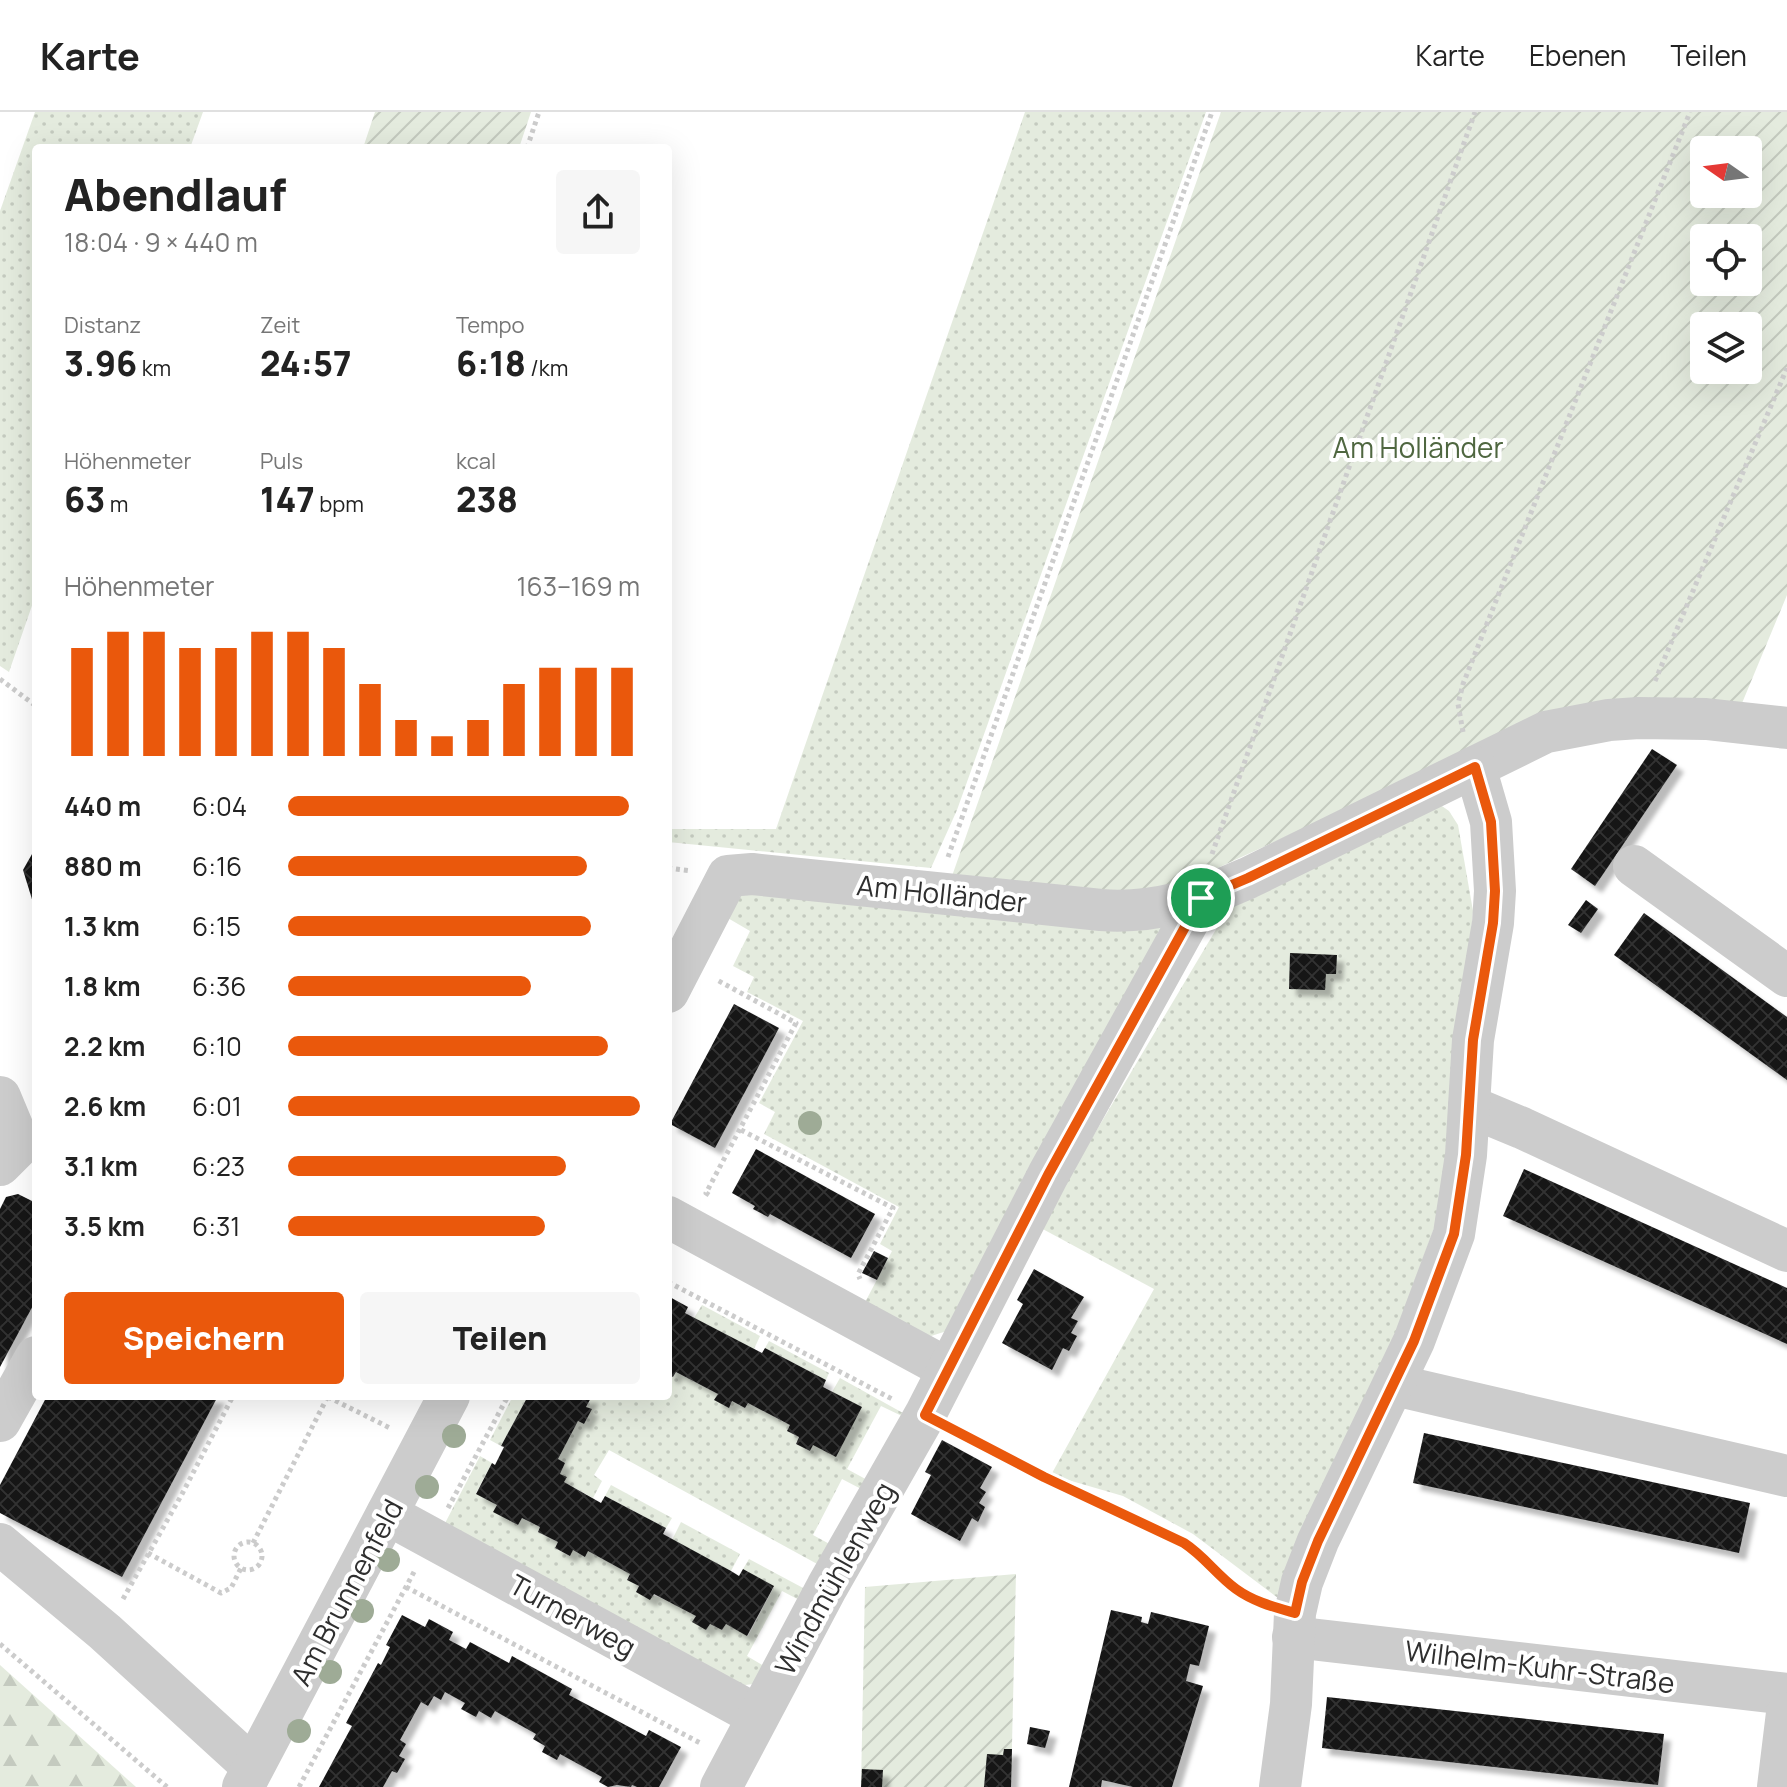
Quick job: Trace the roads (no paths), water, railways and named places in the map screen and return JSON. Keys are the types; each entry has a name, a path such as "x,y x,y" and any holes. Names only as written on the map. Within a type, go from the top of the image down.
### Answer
{"street":[{"name":"Am Holländer","path":"676,977 728,876 752,874 1127,912 1201,898 1248,878 1546,732 1609,720 1639,718 1706,719 1787,728"},
{"path":"1280,1787 1291,1704 1294,1625 1302,1582 1318,1541 1395,1385 1454,1234 1466,1155 1473,1040 1493,923 1495,891 1491,822 1475,767"},
{"path":"1634,866 1787,976"},
{"name":"Windmühlenweg","path":"728,1774 827,1587 925,1415 1048,1175 1201,898"},
{"path":"0,1097 19,1156"},
{"path":"1469,1106 1787,1251"},
{"path":"672,1219 948,1369"},
{"path":"0,1421 32,1364"},
{"path":"1395,1385 1787,1476"},
{"name":"Am Brunnenfeld","path":"248,1777 447,1400"},
{"name":"Turnerweg","path":"387,1514 758,1716"},
{"path":"0,1544 105,1632 248,1777"},
{"name":"Wilhelm-Kuhr-Straße","path":"1294,1625 1787,1694"},
{"path":"1778,1787 1787,1713"}]}
